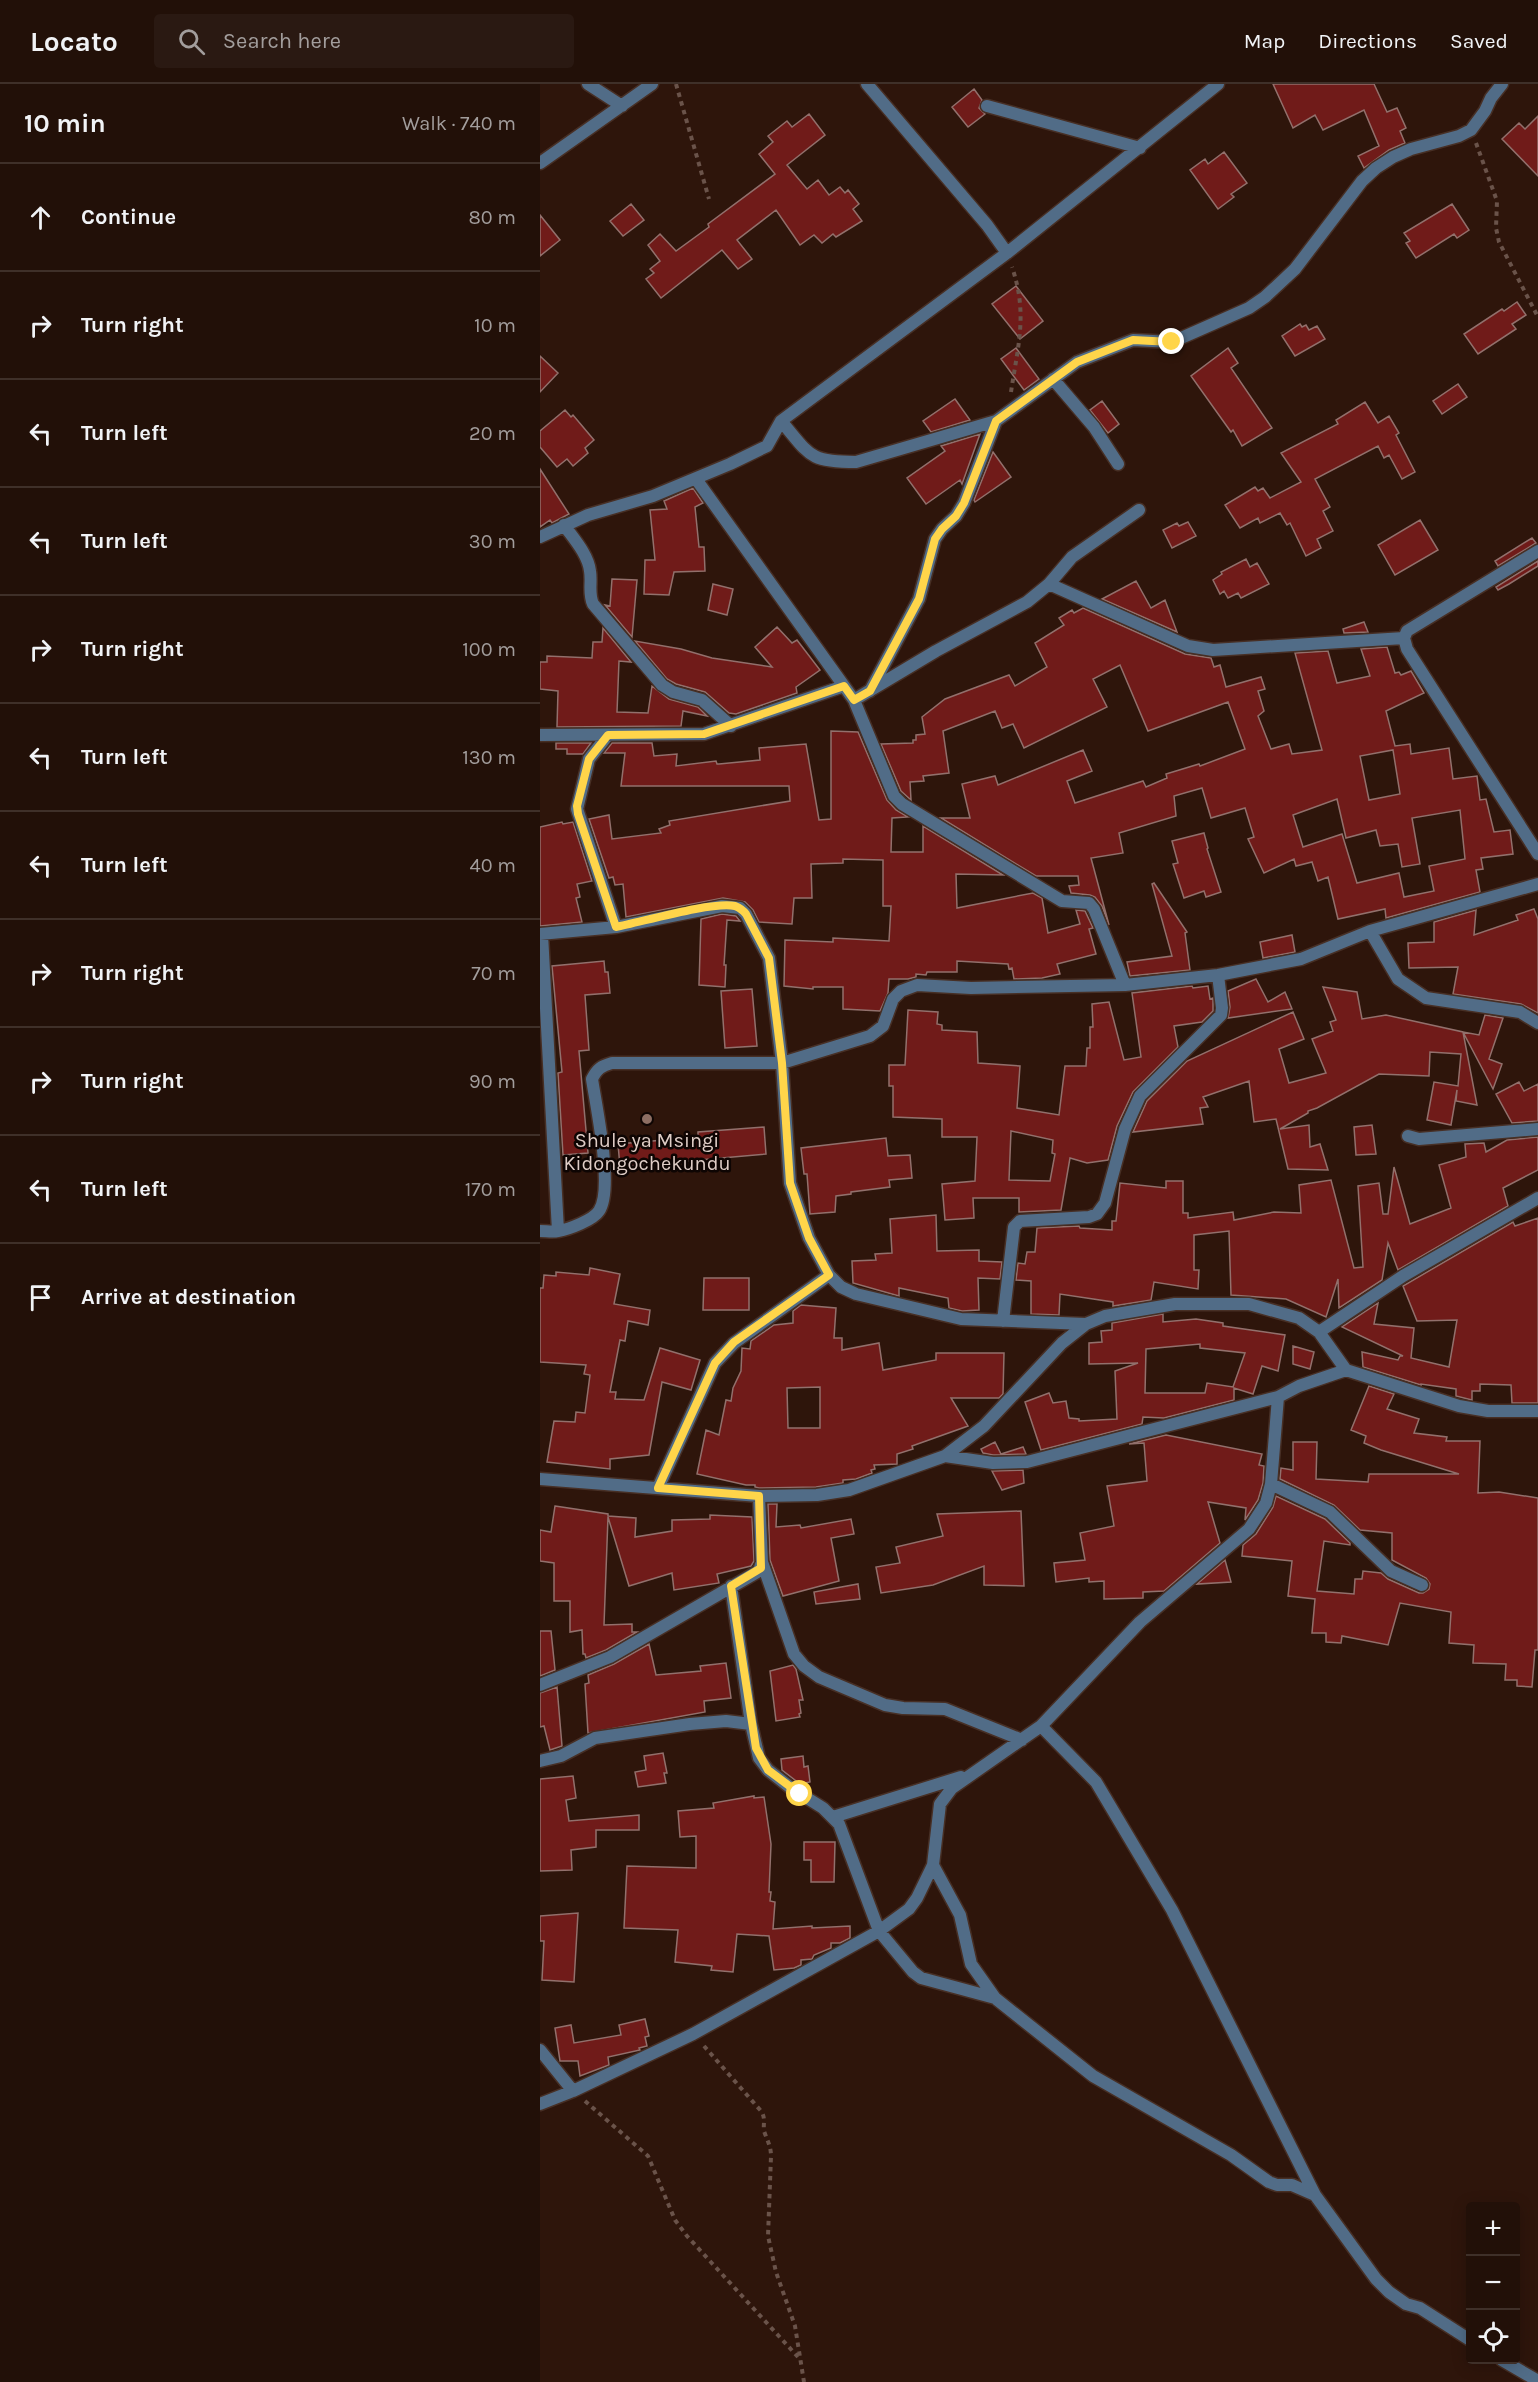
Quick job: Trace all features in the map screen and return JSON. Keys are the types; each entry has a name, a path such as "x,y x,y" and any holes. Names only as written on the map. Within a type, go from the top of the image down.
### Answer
{"street":[{"path":"588,84 622,106"},
{"path":"540,163 652,84"},
{"path":"867,84 987,225 1007,253"},
{"path":"540,537 588,515 653,496 696,479 767,446 781,421 1007,253 1218,84"},
{"path":"781,421 811,457 836,462 856,462 996,421 1077,362 1123,344 1142,340 1172,342 1249,308 1296,269 1362,181 1376,168 1411,149 1459,136 1474,128 1502,84"},
{"path":"987,106 1140,148"},
{"path":"1053,379 1094,427 1118,464"},
{"path":"870,691 919,599 935,539 956,516 964,503 996,421"},
{"path":"696,479 854,700 894,796 902,804 1062,901 1089,903 1094,909 1125,985"},
{"path":"854,700 936,651 1027,602 1049,584 1072,557 1139,510"},
{"path":"564,525 588,563 591,575 590,596 593,604 662,685 673,692 702,700 731,726"},
{"path":"1538,551 1407,632 1404,638 1407,649 1538,854"},
{"path":"1049,584 1197,648 1213,650 1404,638"},
{"path":"540,735 692,735 731,726 844,686"},
{"path":"608,735 589,759 577,809 616,927"},
{"path":"540,1231 558,1231 587,1220 599,1211 604,1195 605,1172 592,1079 597,1070 612,1063 782,1063 870,1036 883,1026 892,999 901,991 917,985 971,988 1125,985 1218,975 1301,959 1370,931 1538,884"},
{"path":"558,1231 541,934 616,927 703,908 722,906 741,908 769,958 782,1063 790,1183 809,1238 829,1275 841,1287 856,1294 961,1319 1086,1324"},
{"path":"1370,931 1398,979 1426,998 1520,1012 1538,1023"},
{"path":"1004,1321 1014,1227 1020,1221 1089,1217 1101,1210 1105,1203 1125,1129 1140,1096 1221,1015 1218,975"},
{"path":"1408,1136 1419,1139 1538,1129"},
{"path":"1319,1332 1404,1276 1538,1198"},
{"path":"658,1488 720,1358 734,1342 829,1275"},
{"path":"540,1479 759,1496 817,1495 849,1490 945,1456 984,1426 1062,1343 1086,1324 1105,1316 1175,1304 1249,1304 1299,1318 1319,1332 1346,1370"},
{"path":"945,1456 993,1463 1027,1462 1278,1397 1299,1386 1346,1370 1459,1406 1488,1411 1538,1411"},
{"path":"540,2104 573,2091 693,2034 879,1931 909,1909 933,1865 940,1804 952,1788 1041,1726 1140,1622 1248,1529 1266,1503 1271,1484 1278,1397"},
{"path":"1271,1484 1330,1512 1391,1570 1422,1585"},
{"path":"759,1496 762,1562 794,1654 804,1666 819,1677 885,1705 945,1709 1022,1740"},
{"path":"540,1685 610,1657 759,1570 762,1562"},
{"path":"731,1586 751,1724 756,1748 768,1770 823,1808 839,1824 879,1931 913,1972 921,1978 995,1998"},
{"path":"540,1761 561,1756 595,1738 690,1724 726,1721 751,1724"},
{"path":"1041,1726 1096,1782 1166,1900 1315,2195 1376,2279 1389,2292 1406,2304 1420,2308 1466,2337"},
{"path":"833,1817 888,1802 974,1773"},
{"path":"933,1865 960,1915 975,1970 995,1998 1093,2076 1231,2155 1269,2182 1277,2185 1292,2185 1315,2195"},
{"path":"540,2050 573,2091"},
{"path":"1509,2364 1538,2381"}],"path":[{"path":"676,84 709,199"},
{"path":"1474,128 1478,150 1497,201 1496,228 1499,242 1538,317"},
{"path":"1007,253 1019,288 1022,317 1008,411"},
{"path":"693,2034 761,2111 765,2119 764,2127 771,2145 768,2236 776,2272 795,2326 804,2382"},
{"path":"573,2091 646,2152 675,2220 799,2359"}],"building":[{"path":"1273,84 1374,84 1387,112 1397,108 1406,128 1400,131 1405,143 1389,150 1364,168 1358,156 1379,146 1364,110 1323,130 1315,115 1293,128"},
{"path":"974,89 982,100 979,108 985,114 968,127 952,107"},
{"path":"809,114 825,135 787,165 807,189 818,180 829,195 840,187 845,193 848,190 859,204 853,209 862,221 836,237 833,234 822,243 814,235 800,245 776,210 737,240 752,259 738,269 722,250 661,298 646,279 654,273 650,269 660,261 648,245 660,234 676,251 775,174 759,154 773,142 768,136 787,121 792,127"},
{"path":"1538,116 1538,176 1502,139 1519,123 1525,129"},
{"path":"1224,152 1247,183 1231,194 1234,197 1218,209 1190,170 1205,159 1208,164"},
{"path":"631,204 644,220 623,236 610,221"},
{"path":"1452,204 1469,230 1457,238 1454,234 1416,258 1406,243 1410,241 1404,233"},
{"path":"540,215 560,240 540,256"},
{"path":"1016,286 1043,321 1020,339 992,304"},
{"path":"1517,302 1526,315 1512,324 1516,329 1478,354 1464,334"},
{"path":"1300,324 1302,327 1306,325 1309,330 1317,326 1325,339 1295,356 1282,336"},
{"path":"1016,348 1039,379 1024,390 1001,359"},
{"path":"1228,348 1238,363 1231,368 1272,428 1242,446 1233,430 1231,432 1191,376"},
{"path":"540,356 558,373 540,392"},
{"path":"1458,384 1467,397 1442,414 1433,401"},
{"path":"955,399 970,420 931,432 923,421"},
{"path":"1102,401 1119,424 1108,433 1090,410"},
{"path":"1365,402 1378,423 1389,416 1399,433 1396,435 1415,472 1402,479 1389,455 1384,458 1378,446 1315,479 1330,507 1323,511 1333,531 1317,539 1321,548 1306,556 1290,523 1287,525 1280,513 1260,523 1258,518 1240,528 1225,505 1255,487 1258,491 1263,488 1270,498 1301,482 1281,453 1338,424 1336,420"},
{"path":"565,410 571,417 573,415 594,440 585,448 588,453 573,466 567,459 557,467 540,447 540,431"},
{"path":"980,434 962,484 960,480 926,504 907,478 945,451 941,446"},
{"path":"993,452 1011,477 975,502 974,500"},
{"path":"540,469 569,514 552,523 550,520 540,527"},
{"path":"693,488 703,503 695,507 699,547 704,547 705,571 674,572 669,595 644,594 645,560 655,560 650,510 667,509 664,501"},
{"path":"1420,520 1438,550 1395,575 1378,545"},
{"path":"1188,522 1196,536 1172,548 1163,530 1177,523 1179,526"},
{"path":"1532,538 1536,543 1498,566 1495,561"},
{"path":"1246,559 1250,567 1257,563 1269,584 1241,598 1238,593 1228,598 1224,591 1220,594 1213,580 1222,574 1221,572"},
{"path":"1538,561 1538,566 1498,590 1496,587"},
{"path":"612,579 637,580 632,637 605,605 610,606"},
{"path":"1136,581 1151,608 1165,600 1177,632 1102,599"},
{"path":"713,584 733,589 727,615 708,610"},
{"path":"1083,608 1185,654 1211,658 1214,667 1220,665 1226,687 1261,677 1265,689 1258,691 1264,711 1258,716 1271,749 1289,744 1292,754 1322,750 1295,653 1328,651 1337,683 1370,676 1361,649 1387,647 1395,673 1399,672 1401,675 1411,671 1424,693 1386,711 1395,746 1410,744 1411,754 1449,748 1453,779 1477,776 1480,800 1486,799 1494,832 1510,830 1513,854 1481,858 1483,869 1476,870 1480,892 1386,918 1385,909 1338,919 1328,877 1318,881 1312,862 1296,866 1294,859 1264,873 1248,839 1254,837 1245,808 1211,818 1202,788 1174,796 1176,816 1119,833 1123,853 1091,858 1109,925 1102,906 1095,897 1071,893 1069,886 1079,885 1078,876 1036,876 941,818 970,818 962,784 995,776 998,785 1083,750 1092,771 1067,781 1075,803 1143,781 1146,787 1167,778 1166,774 1199,764 1200,766 1245,749 1228,702 1148,731 1120,665 1093,679 1107,707 1024,748 1013,724 1002,728 995,711 943,731 949,773 923,776 924,781 910,782 911,800 901,791 881,744 913,743 916,735 925,734 922,717 945,699 1009,675 1015,686 1047,667 1035,643 1064,625 1059,618 1072,610 1074,613","holes":["1393,750 1400,794 1369,800 1360,756","1337,799 1346,838 1376,830 1380,846 1398,844 1402,867 1420,864 1412,818 1460,810 1465,859 1429,866 1434,891 1404,897 1399,873 1357,883 1342,834 1303,847 1293,815"]},
{"path":"1364,622 1368,632 1344,633 1343,629"},
{"path":"777,627 792,643 797,640 820,670 796,687 797,693 736,714 729,713 705,692 676,684 667,679 635,641 681,649 712,658 772,667 755,647"},
{"path":"603,628 631,662 619,661 617,712 648,713 652,686 669,699 698,707 707,716 683,711 681,726 557,727 558,691 540,689 540,662 547,662 547,656 592,658 593,642 602,642"},
{"path":"831,731 858,732 887,800 896,810 908,817 892,818 891,852 923,852 923,826 1003,875 956,874 957,908 1033,893 1042,898 1048,933 1080,924 1076,910 1085,911 1093,928 1089,929 1096,954 1057,964 1060,974 1042,978 1014,979 1012,968 1009,969 1008,964 957,961 957,972 927,972 926,975 916,974 916,977 908,979 889,979 888,993 880,1011 843,1009 843,987 813,987 813,989 784,986 785,940 833,942 833,938 889,941 891,906 883,906 883,860 843,859 843,863 811,864 812,898 794,898 792,924 759,922 753,910 745,902 723,898 626,917 623,884 615,885 613,877 609,878 589,819 609,815 612,839 661,833 659,829 670,825 669,821 790,801 789,786 621,786 625,753 604,753 612,743 652,743 654,756 677,754 676,766 716,761 719,764 760,760 759,748 806,744 819,820 831,819"},
{"path":"556,743 591,743 583,754 567,754 567,749 556,749"},
{"path":"562,822 563,824 573,822 592,881 577,884 580,897 576,898 582,922 540,926 540,827"},
{"path":"1204,833 1221,892 1206,897 1204,891 1184,898 1173,864 1178,863 1172,841"},
{"path":"1154,883 1187,932 1185,933 1190,970 1130,976 1127,962 1172,956 1152,884"},
{"path":"1534,909 1538,919 1538,1013 1521,1004 1453,994 1458,967 1409,968 1408,943 1434,942 1434,922 1476,910 1474,935 1518,920 1516,915"},
{"path":"722,914 736,916 740,921 727,920 725,987 699,985 701,919"},
{"path":"1292,935 1295,952 1263,958 1260,942"},
{"path":"604,961 605,972 608,972 610,993 585,995 589,1050 579,1051 588,1153 563,1155 558,1073 562,1072 552,966"},
{"path":"1256,979 1268,1002 1285,992 1292,1009 1228,1018 1230,1007 1228,991"},
{"path":"1208,986 1210,999 1213,998 1213,1011 1202,1022 1174,1026 1178,1047 1133,1092 1117,1126 1108,1160 1087,1163 1070,1158 1061,1210 1019,1212 1019,1198 973,1198 974,1218 945,1220 942,1184 975,1181 977,1137 942,1137 942,1119 893,1117 893,1086 889,1086 889,1065 905,1065 908,1010 938,1012 937,1024 942,1025 942,1030 977,1032 978,1063 1020,1066 1017,1108 1059,1115 1065,1066 1086,1066 1087,1048 1090,1048 1090,1027 1093,1027 1092,1004 1109,1002 1124,1060 1141,1057 1132,993","holes":["1011,1131 1053,1140 1052,1153 1055,1154 1050,1181 1009,1180"]},
{"path":"1323,987 1357,992 1362,1019 1386,1015 1463,1032 1477,1105 1456,1101 1457,1090 1451,1125 1427,1120 1434,1082 1458,1086 1461,1054 1430,1052 1429,1076 1379,1074 1308,1111 1280,1129 1309,1125 1310,1147 1320,1144 1328,1170 1288,1169 1276,1119 1254,1122 1249,1081 1203,1097 1208,1107 1200,1108 1203,1124 1133,1132 1147,1101 1187,1061 1293,1012 1304,1039 1279,1049 1289,1083 1326,1073 1312,1039 1333,1031 1330,1022 1336,1020"},
{"path":"752,989 757,1046 725,1048 721,991"},
{"path":"1485,1015 1503,1018 1489,1059 1502,1064 1493,1089 1463,1032 1479,1035"},
{"path":"1519,1082 1524,1091 1538,1084 1538,1121 1512,1123 1496,1094"},
{"path":"1372,1125 1376,1154 1356,1155 1354,1127"},
{"path":"764,1127 766,1154 620,1167 618,1144 698,1137 698,1132"},
{"path":"1538,1137 1538,1170 1503,1188 1508,1206 1398,1270 1388,1243 1382,1280 1339,1308 1338,1279 1326,1317 1286,1299 1231,1295 1229,1231 1194,1235 1194,1270 1199,1270 1198,1289 1154,1282 1151,1300 1113,1306 1113,1302 1060,1294 1059,1315 1031,1314 1031,1281 1016,1280 1018,1263 1025,1264 1027,1252 1035,1252 1037,1228 1079,1226 1080,1228 1112,1230 1112,1221 1116,1221 1120,1183 1166,1188 1166,1181 1183,1181 1183,1213 1188,1213 1188,1218 1233,1212 1234,1220 1274,1212 1301,1213 1299,1185 1331,1180 1354,1268 1363,1267 1358,1186 1379,1183 1383,1214 1388,1214 1394,1167 1410,1224 1451,1208 1439,1165 1466,1157 1465,1144 1484,1143 1486,1152 1507,1140"},
{"path":"886,1138 888,1156 910,1155 912,1178 889,1180 890,1187 836,1196 835,1212 810,1214 807,1174 804,1174 801,1148"},
{"path":"936,1215 937,1251 979,1250 979,1261 1002,1262 1000,1279 978,1278 979,1310 962,1311 949,1308 948,1298 899,1288 899,1296 853,1283 852,1261 876,1260 875,1254 892,1253 890,1219"},
{"path":"1538,1218 1538,1403 1512,1403 1511,1385 1480,1384 1480,1391 1472,1391 1472,1400 1456,1396 1456,1389 1421,1385 1363,1367 1362,1352 1398,1360 1400,1356 1403,1356 1342,1327 1378,1303 1374,1324 1414,1328 1411,1358 1449,1367 1457,1320 1417,1321 1403,1286 1513,1222 1515,1226"},
{"path":"590,1268 620,1274 614,1304 650,1310 648,1325 628,1321 625,1341 620,1340 610,1392 616,1392 615,1399 644,1400 660,1348 700,1360 691,1390 662,1382 649,1455 610,1459 610,1469 547,1462 554,1421 575,1422 576,1412 585,1413 590,1375 584,1374 586,1365 540,1362 540,1288 543,1288 544,1275 556,1276 556,1272 589,1275"},
{"path":"704,1278 749,1278 749,1310 703,1310"},
{"path":"801,1305 836,1308 834,1338 842,1338 842,1350 879,1343 883,1370 936,1360 936,1353 1004,1353 1003,1394 999,1398 951,1398 968,1426 912,1446 913,1449 897,1454 897,1464 874,1465 875,1469 871,1470 872,1473 856,1479 843,1480 843,1483 816,1487 759,1488 755,1485 697,1474 706,1430 719,1435 726,1400 731,1401 733,1388 741,1371 742,1348 750,1349 751,1341 774,1325 793,1323 793,1311","holes":["820,1387 820,1428 788,1428 787,1388"]},
{"path":"1163,1314 1163,1322 1196,1319 1223,1323 1223,1326 1285,1335 1278,1371 1262,1366 1253,1394 1234,1388 1234,1400 1164,1418 1143,1417 1142,1424 1041,1450 1025,1402 1049,1393 1053,1403 1066,1401 1069,1418 1079,1419 1079,1421 1117,1419 1115,1371 1138,1363 1089,1364 1089,1343 1102,1342 1101,1331 1112,1330 1112,1323","holes":["1200,1344 1200,1348 1245,1353 1233,1387 1207,1383 1205,1393 1145,1393 1146,1349"]},
{"path":"1293,1346 1314,1352 1310,1369 1293,1364"},
{"path":"1369,1386 1394,1394 1387,1409 1419,1419 1414,1433 1447,1437 1446,1441 1480,1441 1478,1493 1499,1492 1538,1498 1538,1650 1535,1650 1532,1687 1517,1686 1517,1680 1505,1680 1506,1664 1473,1663 1474,1645 1449,1643 1451,1612 1400,1603 1388,1645 1342,1636 1341,1643 1326,1642 1326,1633 1312,1633 1315,1599 1288,1596 1292,1561 1242,1556 1243,1545 1256,1534 1273,1507 1276,1496 1325,1519 1350,1543 1350,1545 1324,1541 1317,1591 1354,1594 1355,1579 1362,1579 1363,1571 1381,1573 1388,1579 1419,1593 1429,1589 1430,1584 1426,1578 1392,1560 1392,1533 1360,1530 1334,1505 1280,1479 1281,1468 1293,1470 1293,1442 1317,1442 1316,1479 1368,1482 1369,1474 1459,1474 1364,1443 1366,1436 1351,1430"},
{"path":"1166,1435 1262,1454 1259,1465 1264,1466 1263,1483 1258,1500 1245,1520 1246,1508 1208,1502 1220,1543 1164,1591 1143,1592 1143,1598 1104,1599 1104,1581 1089,1582 1089,1578 1056,1582 1054,1563 1085,1560 1080,1533 1114,1526 1107,1486 1147,1481 1144,1443 1129,1444"},
{"path":"995,1442 1001,1454 1023,1447 1026,1454 993,1455 983,1453 981,1449"},
{"path":"1023,1470 1024,1483 1002,1490 992,1471"},
{"path":"768,1504 777,1504 776,1527 800,1525 801,1528 851,1519 854,1534 831,1538 839,1581 783,1596 770,1560"},
{"path":"555,1506 608,1514 608,1516 636,1518 635,1537 672,1531 672,1520 710,1519 710,1515 752,1517 754,1561 751,1566 717,1574 719,1583 674,1590 672,1573 629,1586 608,1517 604,1625 632,1624 632,1632 637,1632 606,1650 586,1658 583,1654 582,1630 570,1632 570,1601 554,1601 554,1563 540,1561 540,1530 551,1532"},
{"path":"1021,1511 1024,1586 984,1585 984,1566 933,1585 881,1593 876,1567 900,1563 896,1547 943,1536 937,1514"},
{"path":"1225,1560 1231,1582 1197,1584"},
{"path":"858,1584 860,1599 816,1604 814,1592"},
{"path":"540,1631 551,1631 555,1670 540,1676"},
{"path":"649,1644 656,1675 701,1671 700,1666 726,1663 731,1698 704,1701 705,1712 588,1733 585,1684 589,1683 588,1675 614,1664"},
{"path":"793,1665 803,1700 799,1700 800,1717 776,1721 770,1671"},
{"path":"557,1687 562,1746 550,1750 544,1726 540,1727 540,1693"},
{"path":"663,1753 667,1773 664,1773 666,1783 638,1787 635,1772 646,1770 644,1756"},
{"path":"803,1756 804,1767 808,1766 810,1782 800,1784 782,1770 781,1759"},
{"path":"573,1776 576,1798 566,1800 569,1821 639,1815 639,1830 596,1830 596,1847 571,1850 572,1870 540,1871 540,1779"},
{"path":"754,1796 754,1798 764,1797 771,1844 769,1892 771,1892 770,1901 775,1902 773,1929 850,1926 850,1938 840,1943 831,1943 831,1948 814,1955 812,1959 801,1960 801,1965 794,1968 774,1970 769,1936 737,1934 733,1972 711,1970 712,1966 675,1962 678,1930 624,1928 627,1866 696,1868 696,1836 680,1837 678,1811 714,1808 713,1803"},
{"path":"804,1842 835,1842 834,1882 811,1882 811,1860 804,1860"},
{"path":"578,1913 574,1982 542,1980 544,1941 540,1941 540,1916"},
{"path":"645,2019 649,2036 645,2037 647,2046 639,2048 640,2050 608,2057 609,2065 580,2076 578,2061 560,2061 555,2028 571,2025 574,2043 621,2035 619,2025"}],"place":[{"name":"Shule ya Msingi Kidongochekundu","path":"647,1119"}],"route":[{"path":"800,1794 768,1770 759,1758 751,1724 731,1586 761,1568 759,1496 658,1488 715,1363 734,1342 829,1275 809,1238 790,1183 782,1063 769,958 746,914 741,908 733,906 703,908 616,927 578,814 577,806 589,759 608,735 704,734 844,686 854,700 870,691 919,599 935,539 956,516 964,503 996,421 1077,362 1133,340 1172,342"}]}
